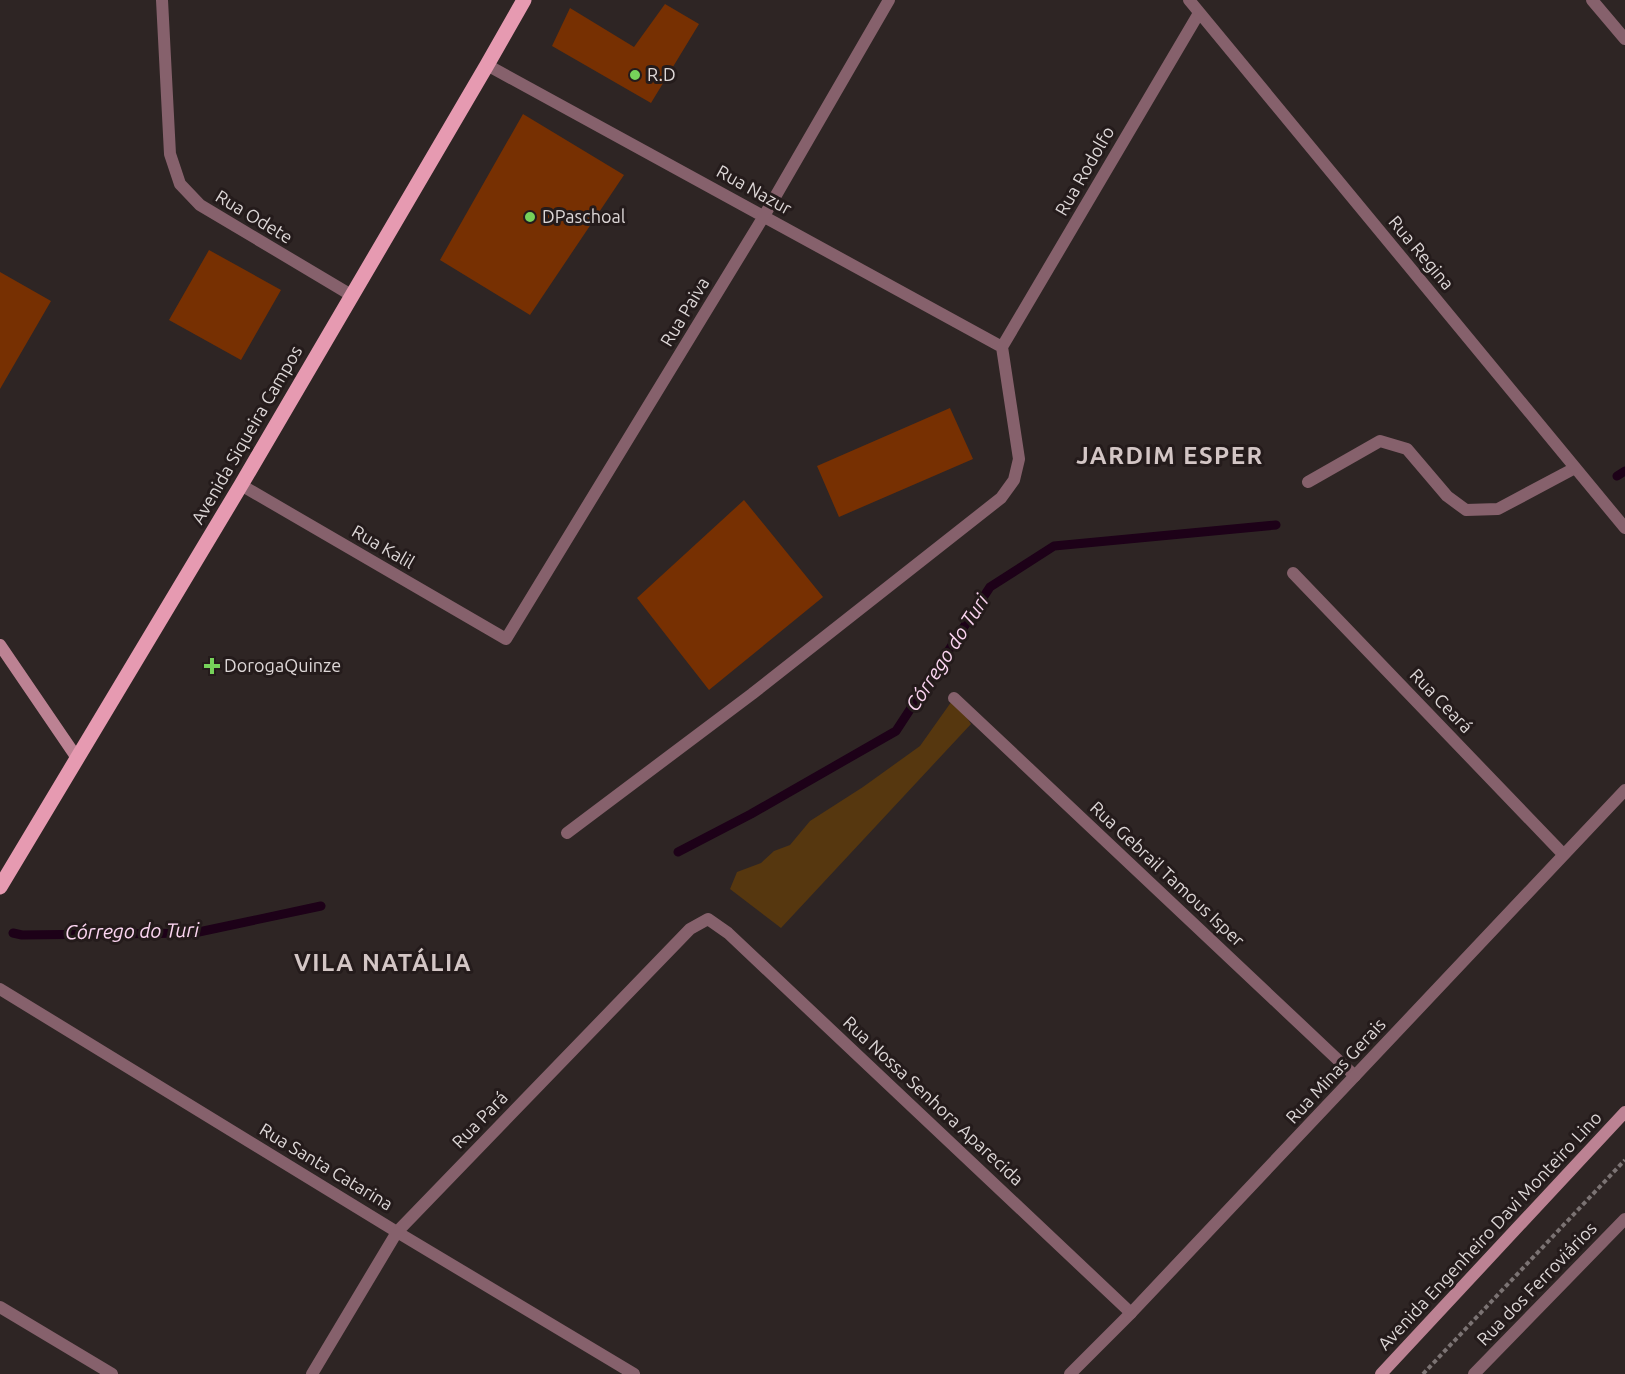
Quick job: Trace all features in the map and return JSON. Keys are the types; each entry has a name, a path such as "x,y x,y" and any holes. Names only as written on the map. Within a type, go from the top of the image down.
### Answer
{"main road":[{"name":"Avenida Siqueira Campos","path":"0,887 241,485 524,0"},
{"path":"0,645 77,758"},
{"name":"Avenida Engenheiro Davi Monteiro Lino","path":"1381,1374 1625,1112"}],"street":[{"name":"Rua Odete","path":"162,0 170,154 180,184 200,205 351,295"},
{"name":"Rua Paiva","path":"506,639 764,216 889,0"},
{"name":"Rua Regina","path":"1189,0 1625,528"},
{"path":"1592,0 1625,39"},
{"name":"Rua Rodolfo","path":"1002,347 1199,13"},
{"name":"Rua Nazur","path":"487,65 1002,347"},
{"path":"567,834 1001,498 1014,480 1019,459 1002,347"},
{"path":"1308,482 1380,441 1407,449 1447,496 1466,510 1498,509 1575,468"},
{"name":"Rua Kalil","path":"241,485 506,639"},
{"name":"Rua Ceará","path":"1293,573 1563,854"},
{"name":"Rua Gebrail Tamous Isper","path":"954,698 1356,1076"},
{"name":"Rua Minas Gerais","path":"1070,1374 1131,1313 1625,790"},
{"name":"Rua Pará","path":"312,1374 397,1232 690,929 708,919"},
{"name":"Rua Nossa Senhora Aparecida","path":"708,919 728,933 1131,1313"},
{"name":"Rua Santa Catarina","path":"0,989 634,1374"},
{"name":"Rua dos Ferroviários","path":"1474,1374 1625,1219"},
{"path":"0,1307 112,1374"}],"path":[{"path":"1424,1374 1625,1160"}],"shaded area":[{"path":"954,698 971,724 781,928 730,889 737,872 761,863 774,851 790,845 810,821 920,746"}],"building":[{"name":"R.D","path":"665,4 699,24 651,103 552,46 570,8 634,47"},
{"name":"DPaschoal","path":"523,114 624,175 530,315 440,260"},
{"path":"209,250 281,290 241,360 169,320"},
{"path":"0,272 51,301 0,389"},
{"path":"950,408 973,459 839,517 817,466"},
{"path":"744,500 823,597 709,690 637,598"}],"waterway":[{"name":"Córrego do Turi","path":"1617,476 1625,471"},
{"name":"Córrego do Turi","path":"678,852 751,814 896,731 990,587 1054,546 1276,525"},
{"name":"Córrego do Turi","path":"13,933 22,935 194,933 321,906"}],"place":[{"name":"R.D","path":"635,75"},
{"name":"DPaschoal","path":"530,217"},
{"name":"DorogaQuinze","path":"212,666"}],"district":[{"name":"JARDIM ESPER","path":"1170,456"},
{"name":"VILA NATÁLIA","path":"383,963"}]}
